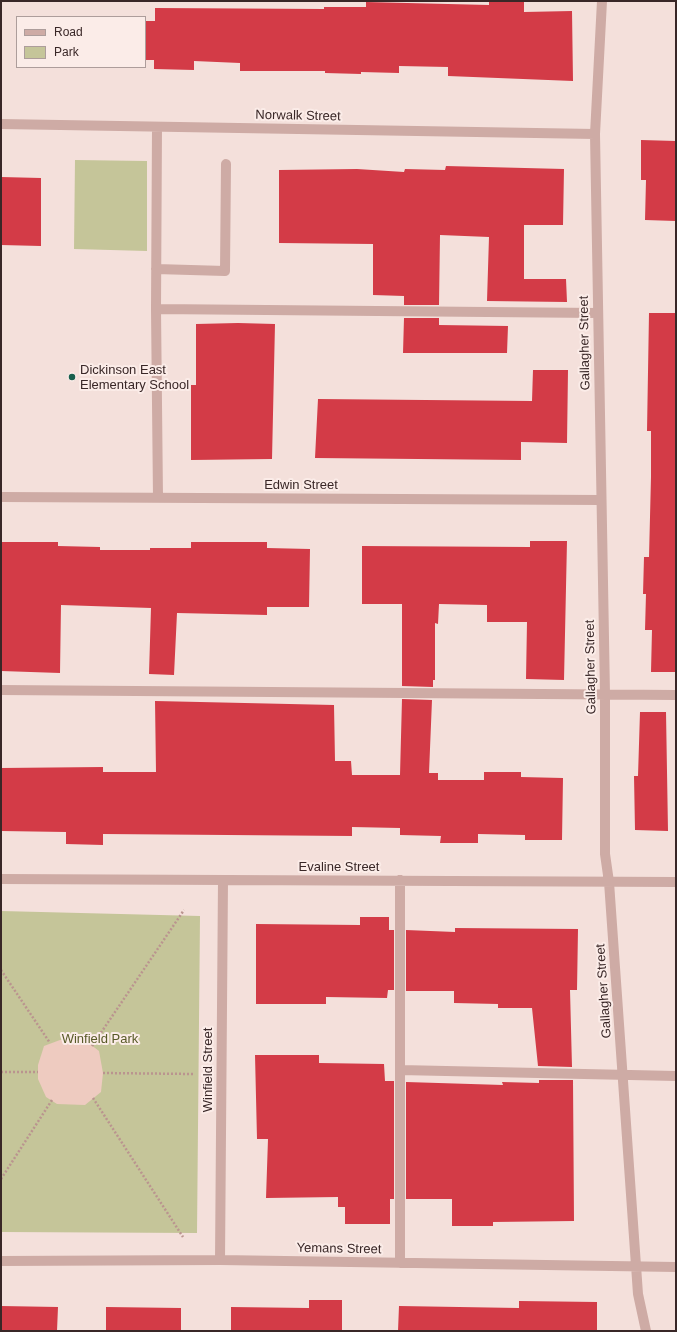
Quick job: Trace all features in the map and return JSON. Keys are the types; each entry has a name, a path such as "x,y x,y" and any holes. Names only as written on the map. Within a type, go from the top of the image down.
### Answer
{"street":[{"name":"Gallagher Street","path":"602,1 596,134 600,500 605,694 605,854 610,882 638,1294 646,1331"},
{"name":"Norwalk Street","path":"1,124 596,134"},
{"path":"157,127 156,309 158,498"},
{"path":"156,269 225,271 226,164"},
{"path":"156,309 598,313"},
{"name":"Edwin Street","path":"1,497 600,500"},
{"path":"1,690 676,695"},
{"name":"Evaline Street","path":"1,879 676,882"},
{"name":"Winfield Street","path":"220,1260 223,880"},
{"path":"400,880 400,1263"},
{"path":"400,1070 676,1076"},
{"name":"Yemans Street","path":"1,1261 220,1260 676,1267"}],"path":[{"path":"92,1046 184,910"},
{"path":"1,970 50,1043"},
{"path":"1,1072 38,1072"},
{"path":"103,1072 193,1074"},
{"path":"93,1098 184,1237"},
{"path":"1,1179 52,1100"}],"green space":[{"path":"75,160 147,161 147,251 74,249"},
{"name":"Winfield Park","path":"1,911 200,916 197,1233 1,1232"}],"shaded area":[{"path":"60,1040 86,1041 99,1051 103,1073 101,1092 85,1105 57,1104 46,1097 38,1079 38,1065 44,1046"}],"building":[{"path":"489,1 524,1 524,12 572,11 573,81 448,76 448,67 399,66 399,73 361,72 361,74 325,73 325,71 240,71 240,63 194,61 194,70 154,69 154,60 146,60 146,21 155,21 155,8 324,9 324,7 366,7 366,2 489,5"},
{"path":"641,140 676,141 676,221 645,220 646,180 641,180"},
{"path":"446,166 564,169 563,225 524,225 524,279 566,279 567,302 487,301 489,237 440,235 439,305 404,305 404,296 373,295 373,244 279,243 279,170 357,169 404,172 405,169 445,170"},
{"path":"1,177 41,178 41,246 1,245"},
{"path":"649,313 676,313 676,672 651,672 652,630 645,630 646,594 643,594 644,557 649,557 651,477 651,431 647,431"},
{"path":"404,318 439,318 439,325 508,326 507,353 403,353"},
{"path":"196,324 275,324 272,459 191,460 191,385 196,385"},
{"path":"533,370 568,370 567,443 521,442 521,460 315,458 318,399 532,401"},
{"path":"530,541 567,541 564,680 526,679 527,622 487,622 487,605 439,604 438,624 435,623 435,680 433,680 433,687 402,686 402,604 362,604 362,546 530,547"},
{"path":"1,542 58,542 58,546 100,547 100,550 150,550 150,548 191,548 191,542 267,542 267,548 310,549 309,607 267,607 267,615 177,613 174,675 149,674 151,608 61,605 60,673 1,671"},
{"path":"402,699 432,700 429,773 438,773 438,780 484,780 484,772 521,772 521,777 563,778 562,840 525,840 525,835 478,834 478,843 440,843 441,836 400,835 400,828 352,827 352,836 103,834 103,845 66,844 66,832 1,831 1,768 103,767 103,772 156,772 155,701 334,705 335,761 351,761 352,775 400,775"},
{"path":"640,712 666,712 668,831 635,830 634,776 638,776"},
{"path":"360,917 389,917 389,930 394,930 394,990 388,990 387,998 326,997 326,1004 256,1004 256,924 360,925"},
{"path":"455,928 578,929 577,990 570,990 572,1067 538,1066 532,1008 498,1008 498,1004 454,1003 454,991 406,991 406,930 455,932"},
{"path":"255,1055 319,1055 319,1063 384,1064 385,1081 394,1081 394,1199 390,1199 390,1224 345,1224 345,1207 338,1207 338,1197 266,1198 268,1139 257,1139"},
{"path":"539,1080 573,1080 574,1221 493,1222 493,1226 452,1226 452,1199 406,1199 406,1082 503,1085 502,1082 539,1083"},
{"path":"309,1300 342,1300 342,1331 231,1331 231,1307 309,1308"},
{"path":"519,1301 597,1302 597,1331 398,1331 399,1306 519,1308"},
{"path":"1,1306 58,1307 57,1331 1,1331"},
{"path":"106,1307 181,1308 181,1331 106,1331"}],"place":[{"name":"Dickinson East Elementary School","path":"72,377"}]}
